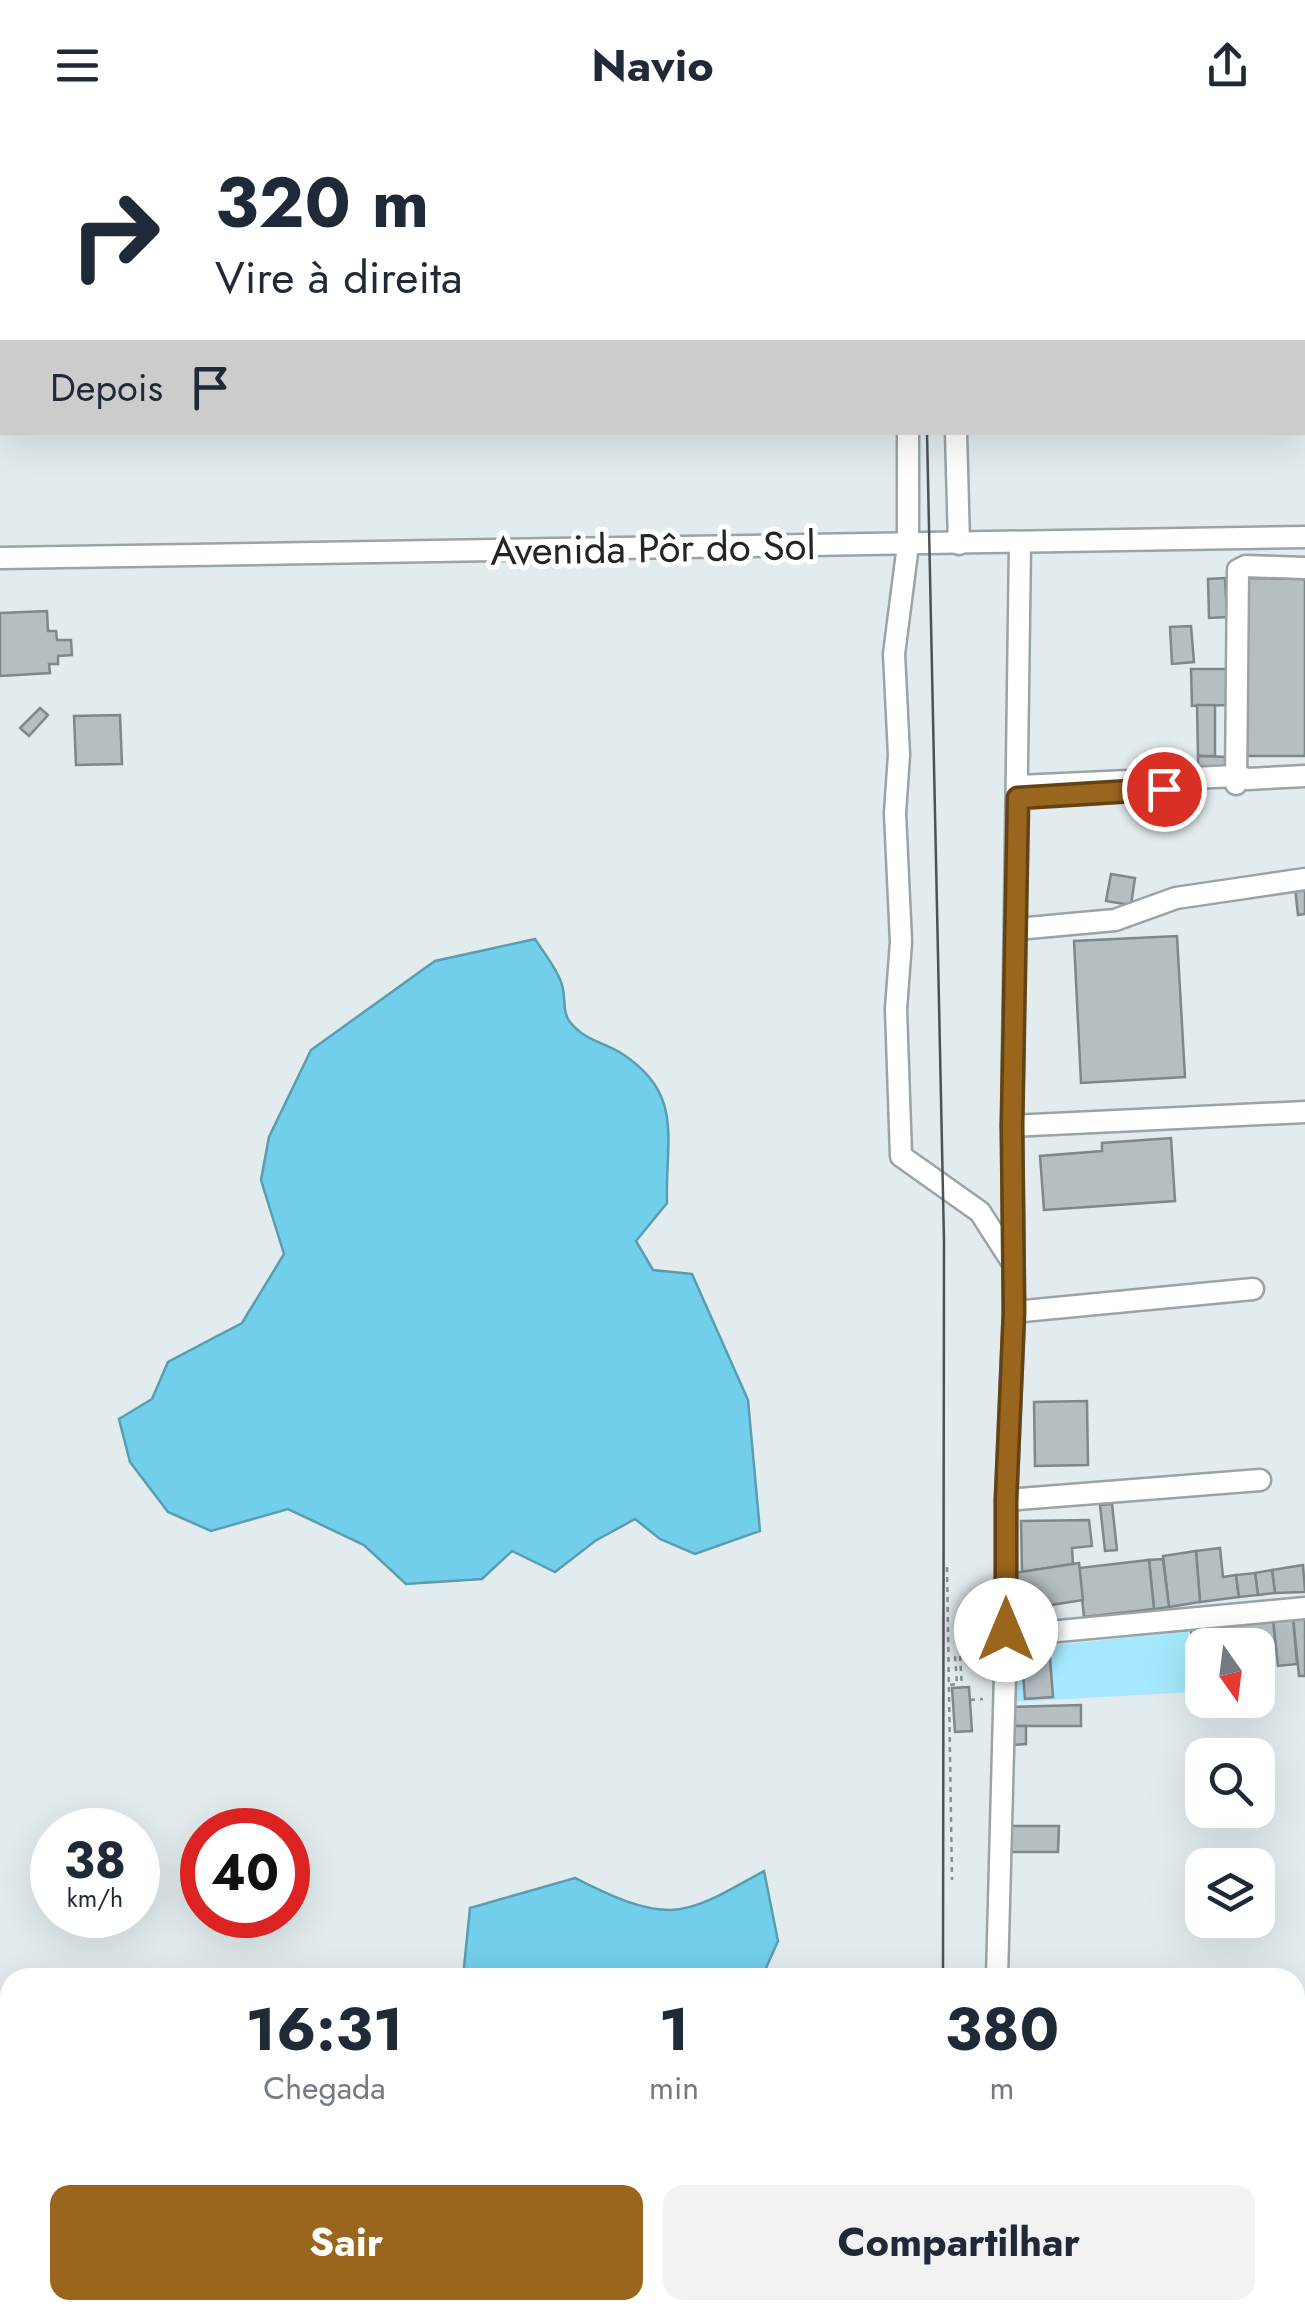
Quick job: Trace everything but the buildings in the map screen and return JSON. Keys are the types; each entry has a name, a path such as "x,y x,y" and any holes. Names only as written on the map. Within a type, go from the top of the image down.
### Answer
{"street":[{"path":"908,435 908,545 894,654 901,1156 980,1212 1012,1262"},
{"path":"956,435 959,544"},
{"name":"Avenida Pôr do Sol","path":"0,558 1305,537"},
{"path":"997,1968 1006,1500 1014,1312 1012,1126 1020,543"},
{"path":"1240,780 1235,581 1238,570 1246,566 1305,568"},
{"path":"1018,792 1305,776"},
{"path":"1017,929 1115,920 1176,898 1305,879"},
{"path":"1012,1126 1305,1112"},
{"path":"1014,1312 1253,1289"},
{"path":"1006,1500 1260,1480"},
{"path":"1006,1636 1305,1608"}],"path":[{"path":"946,1567 952,1880"},
{"path":"949,1685 957,1684 955,1656 960,1656 962,1688"}],"shaded area":[{"path":"535,939 560,979 570,1022 581,1033 621,1053 641,1069 663,1102 668,1138 667,1203 636,1241 653,1270 692,1274 748,1400 760,1531 695,1554 660,1539 635,1519 595,1541 555,1572 512,1551 482,1579 406,1584 364,1545 288,1509 211,1531 168,1512 130,1462 119,1419 152,1399 168,1362 242,1323 284,1254 261,1180 269,1137 311,1050 435,961"},
{"path":"1185,1631 1185,1693 1013,1702 1017,1649"},
{"path":"764,1871 778,1941 766,1968 464,1968 470,1908 575,1878 633,1904 658,1909 683,1909"}],"tram line":[{"path":"927,435 944,1241 943,1968"}],"route":[{"path":"1006,1630 1006,1500 1014,1312 1012,1126 1018,798 1164,789"}]}
